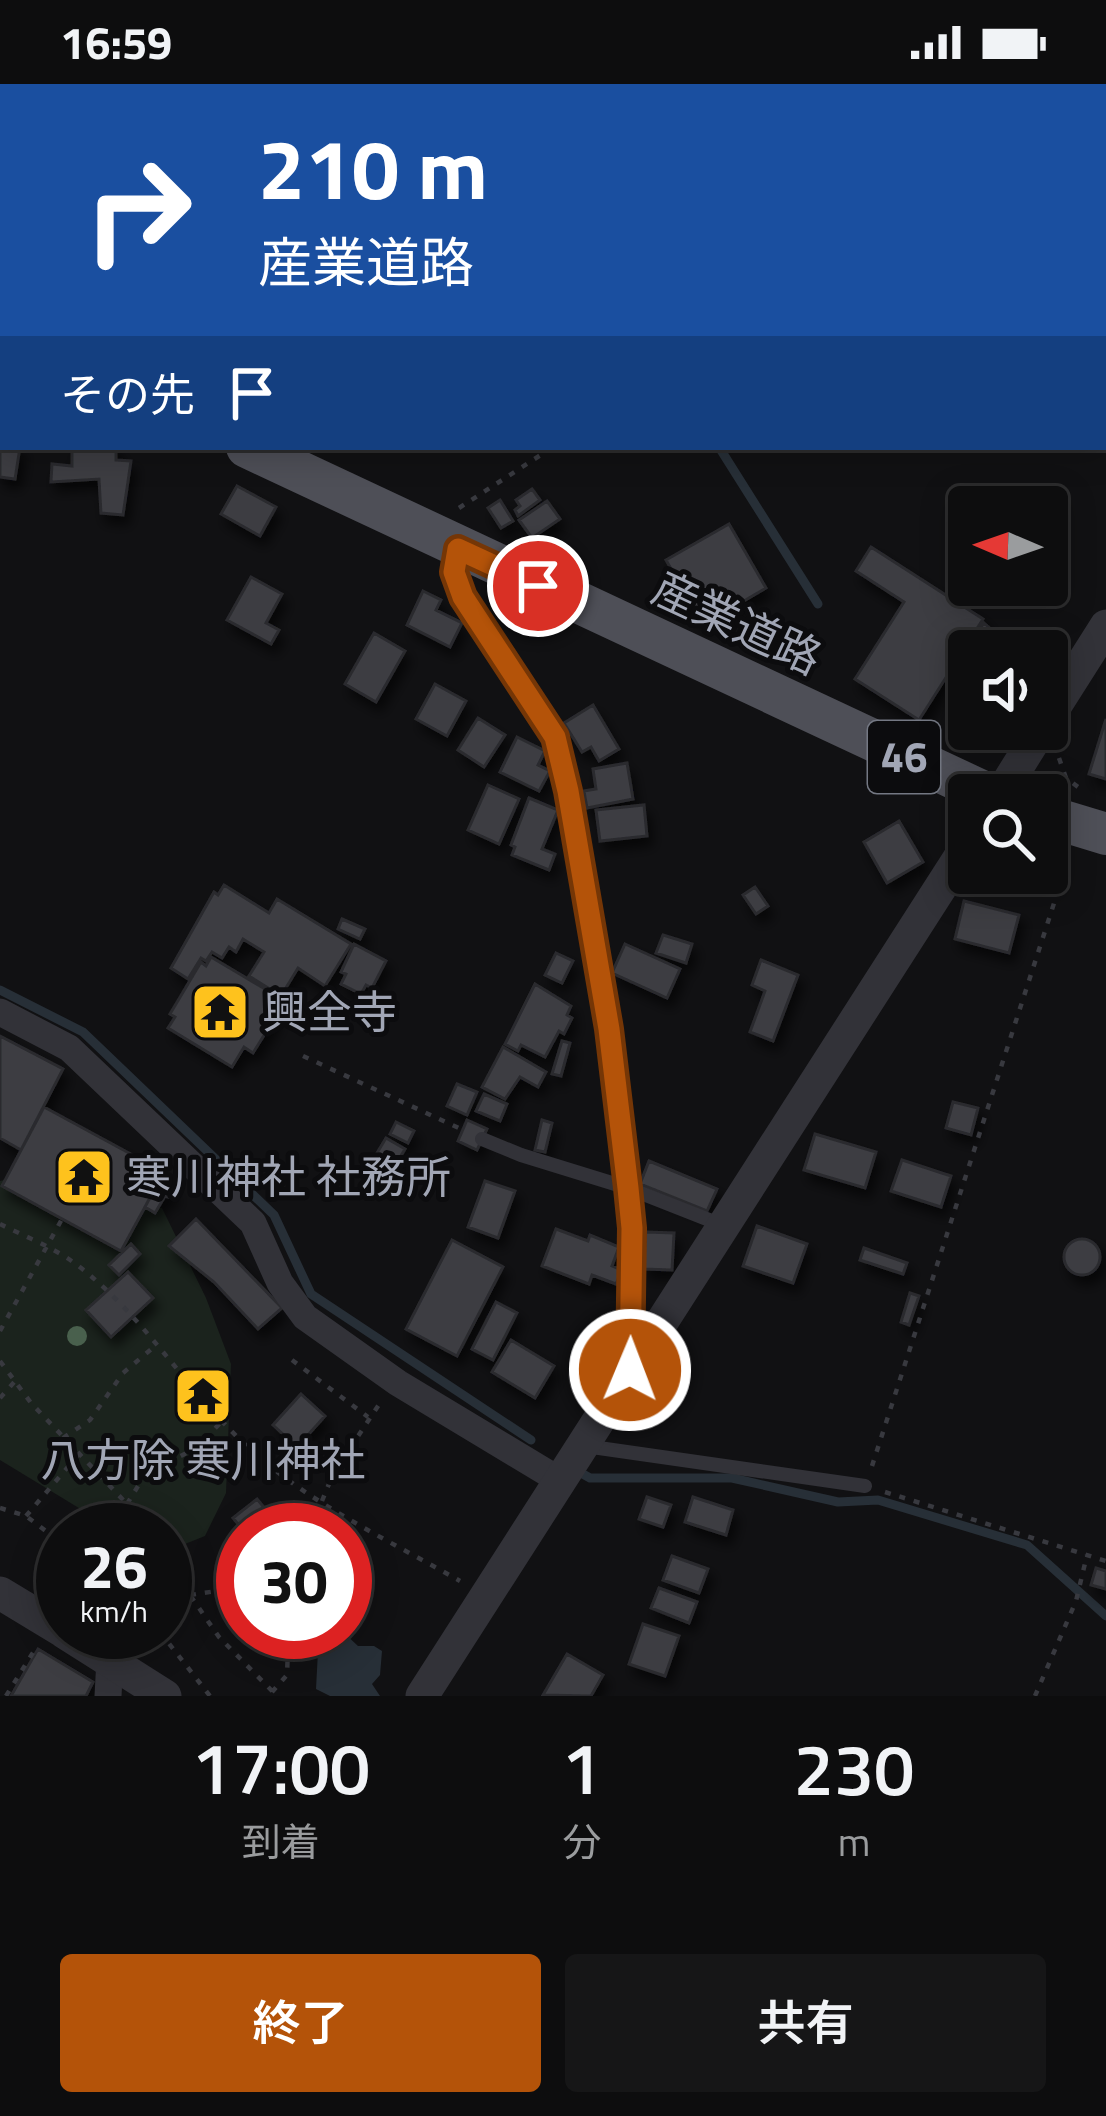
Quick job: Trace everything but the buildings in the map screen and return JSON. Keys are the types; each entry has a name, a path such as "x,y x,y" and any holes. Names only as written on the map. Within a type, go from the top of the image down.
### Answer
{"main road":[{"name":"産業道路","path":"253,450 948,776"}],"street":[{"path":"442,541 463,597 555,737 568,791 609,1029 628,1188 630,1370"},
{"path":"1068,686 1106,626"},
{"path":"1020,774 1042,750"},
{"path":"422,1696 948,875"},
{"path":"0,1012 69,1048 254,1223 280,1282 305,1317 398,1383 559,1480"},
{"path":"0,1593 36,1622"},
{"path":"108,1696 110,1659"},
{"path":"110,1659 165,1696"}],"lane":[{"path":"482,1139 722,1225"},
{"path":"582,1446 865,1486"}],"path":[{"path":"442,541 549,450"},
{"path":"1054,750 1081,817 865,1486 1106,1561"},
{"path":"303,1055 463,1130"},
{"path":"0,1331 62,1219"},
{"path":"0,1225 72,1261 121,1305 253,1451 322,1501 484,1596"},
{"path":"63,1438 90,1420 123,1373 157,1345"},
{"path":"0,1360 31,1403 126,1503"},
{"path":"292,1360 368,1417"},
{"path":"0,1398 16,1379"},
{"path":"322,1501 368,1417 398,1383"},
{"path":"128,1503 146,1473 197,1448 222,1420"},
{"path":"26,1516 79,1454"},
{"path":"0,1508 36,1524"},
{"path":"1035,1696 1076,1601 1088,1556"},
{"path":"192,1597 219,1637 274,1694 287,1675 288,1659"},
{"path":"5,1696 36,1659"},
{"path":"181,1659 210,1696"}],"shaded area":[{"path":"35,1173 99,1186 162,1208 206,1298 231,1364 226,1493 221,1503 216,1503 205,1536 192,1541 192,1503 71,1503 0,1460 0,1181"},
{"path":"372,1646 382,1651 380,1675 372,1684 380,1696 330,1696 316,1689 318,1659 372,1659"}],"waterway":[{"path":"721,450 818,604"},
{"path":"0,990 83,1032 274,1215 311,1294 531,1440"},
{"path":"581,1473 590,1478 732,1478 838,1502 878,1500 1027,1545 1106,1616"}],"place":[{"name":"興全寺","path":"220,1012"},
{"name":"寒川神社 社務所","path":"84,1177"},
{"name":"八方除 寒川神社","path":"203,1396"}],"route":[{"path":"538,586 458,549 454,572 463,597 555,737 568,791 609,1029 628,1188 630,1370"}]}
